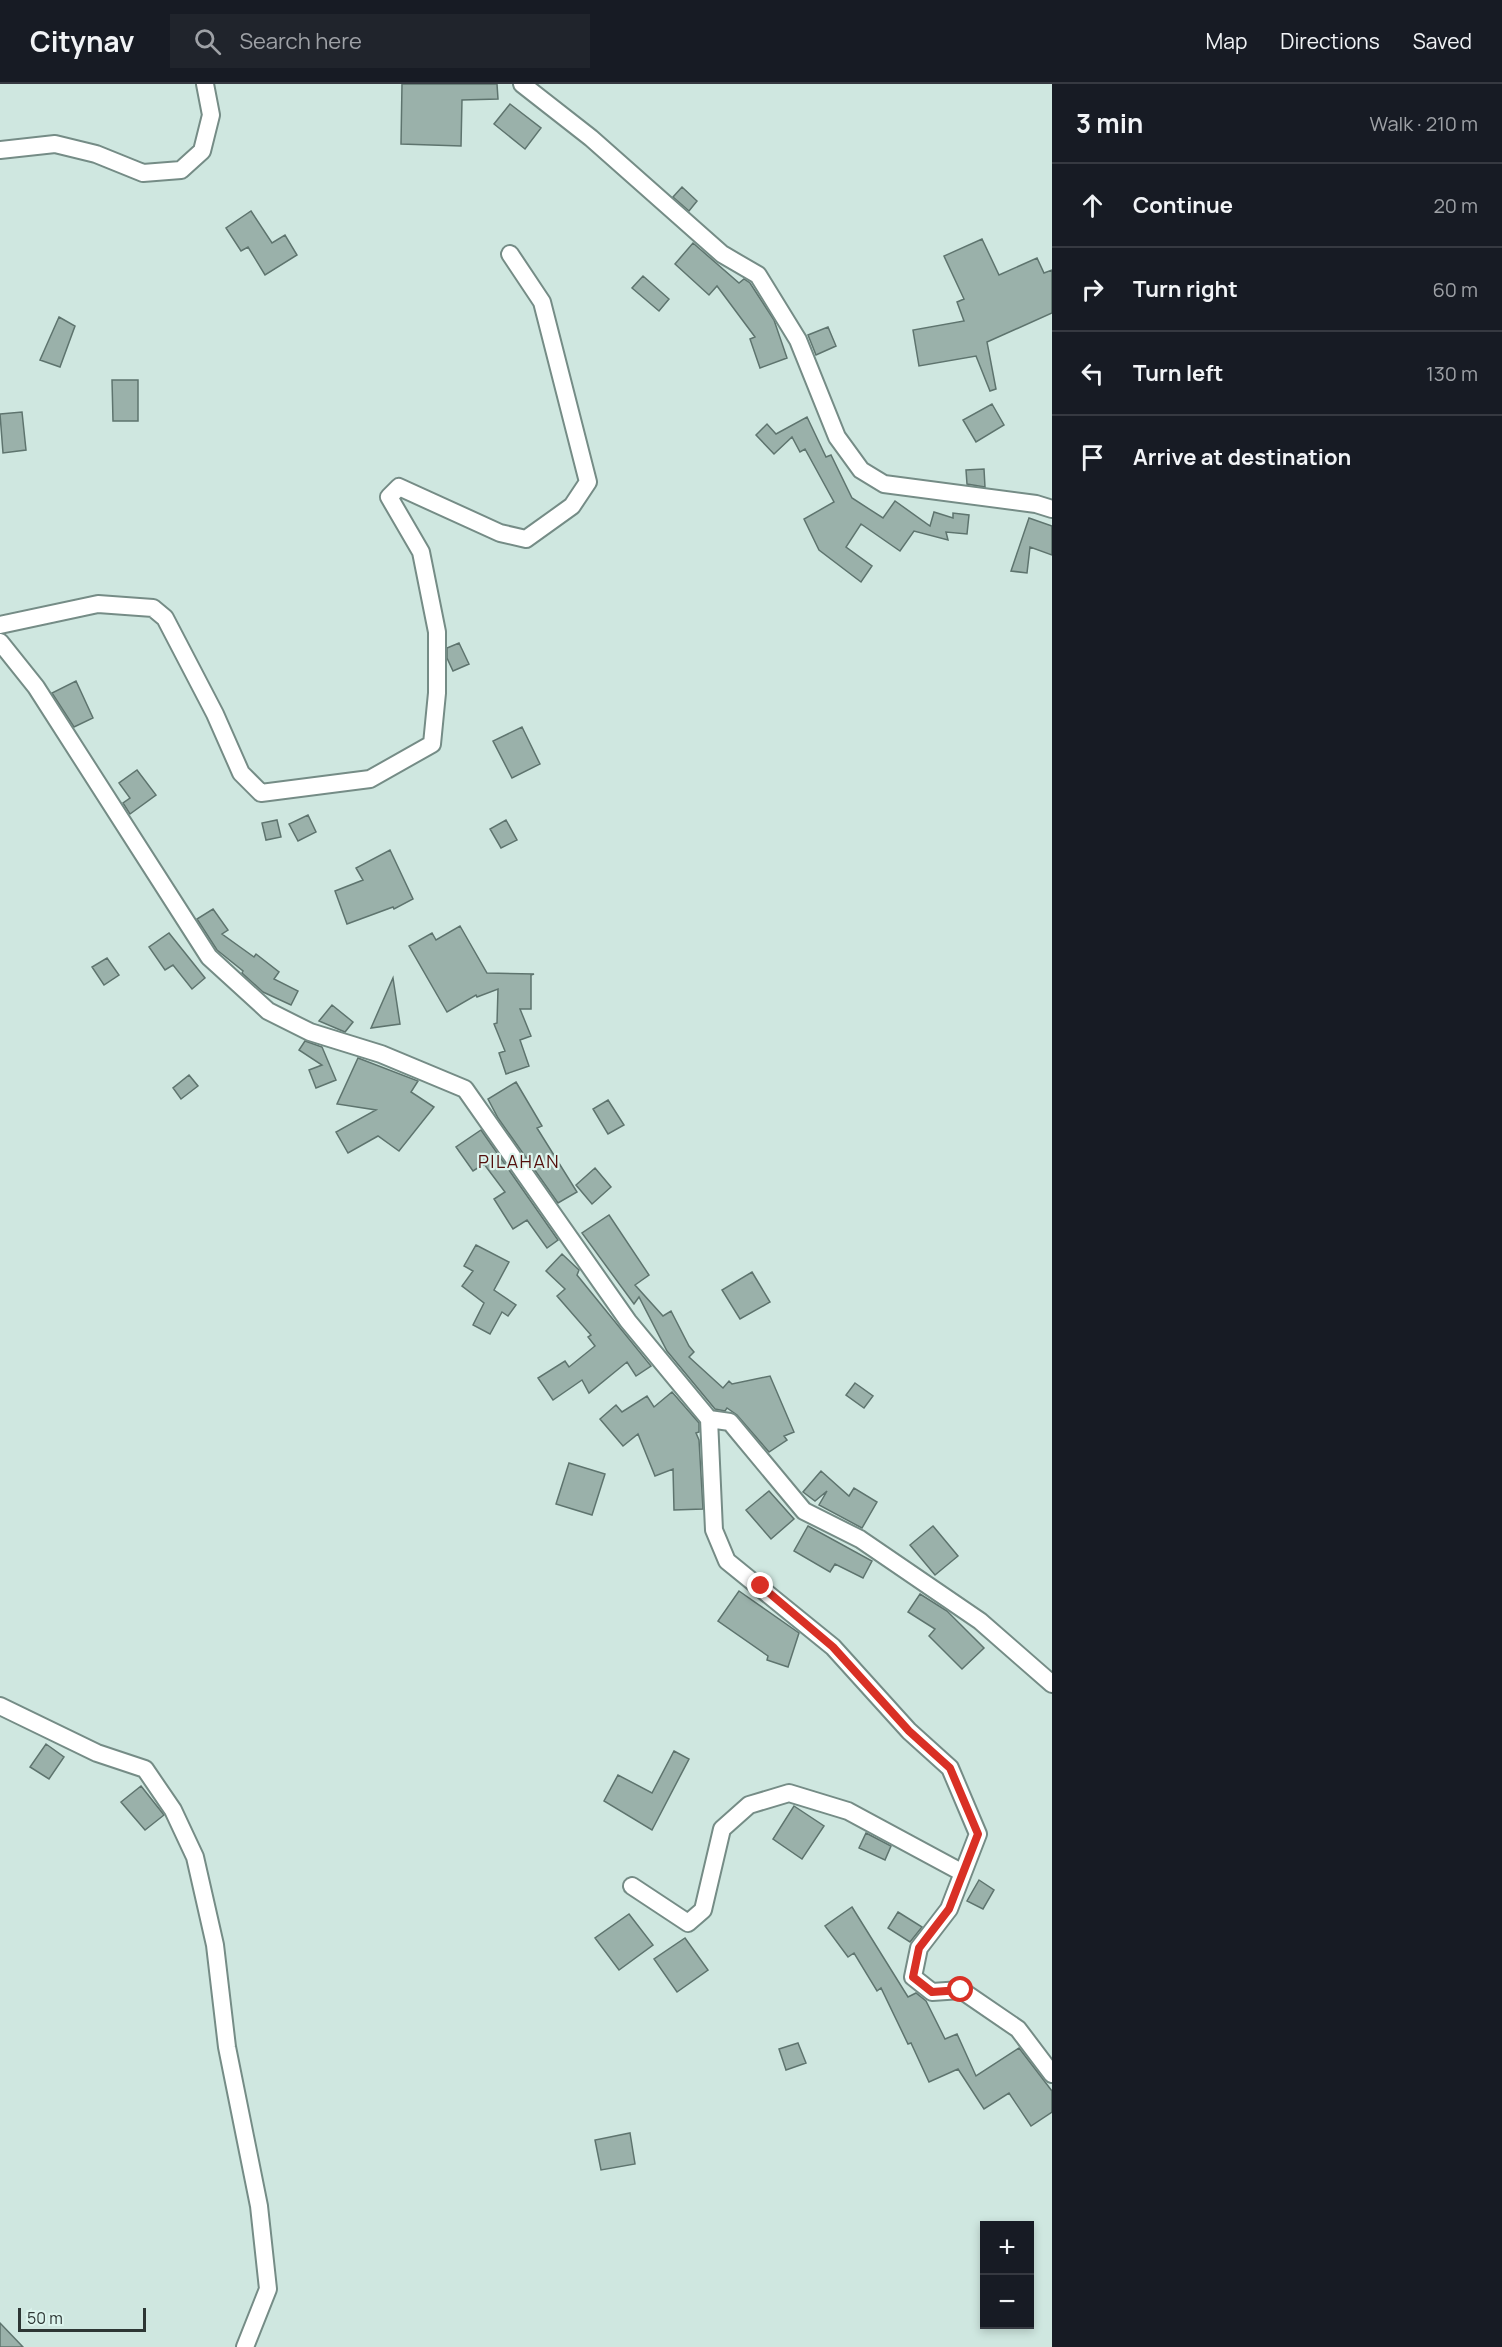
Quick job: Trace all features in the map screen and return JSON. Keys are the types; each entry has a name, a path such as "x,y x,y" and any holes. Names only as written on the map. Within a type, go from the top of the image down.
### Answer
{"street":[{"path":"0,150 54,144 96,154 143,173 181,170 202,151 211,115 205,84"},
{"path":"522,84 591,138 722,254 758,275 798,340 837,437 861,470 884,484 1036,504 1052,509"},
{"path":"0,625 98,604 153,608 165,618 215,714 241,772 261,793 370,779 432,744 437,693 437,632 421,552 389,497 399,487 500,533 526,539 572,506 588,482 542,302 510,254"},
{"path":"0,642 36,687 209,957 268,1011 310,1032 381,1054 465,1089 628,1321 709,1419 714,1530 727,1561 833,1647 909,1731 950,1768 978,1834 949,1909 919,1948 913,1977 932,1992 961,1990 1018,2029 1052,2073"},
{"path":"709,1419 730,1422 804,1511 861,1539 980,1621 1052,1684"},
{"path":"0,1706 97,1753 145,1769 173,1810 195,1857 215,1945 227,2047 259,2206 268,2289 244,2347"},
{"path":"632,1886 688,1923 703,1910 722,1829 749,1805 789,1792 848,1811 963,1873"}],"building":[{"path":"402,84 497,84 498,99 462,100 461,146 401,144"},
{"path":"510,104 541,128 525,149 494,124"},
{"path":"682,187 697,201 689,211 673,197"},
{"path":"251,211 272,243 285,235 297,255 265,275 248,247 241,251 226,228"},
{"path":"982,239 999,275 1037,258 1044,273 1052,270 1052,313 987,342 996,389 990,391 976,356 919,366 913,330 964,321 957,302 964,299 944,256"},
{"path":"693,243 739,283 744,279 750,283 774,320 787,358 760,368 750,339 755,337 717,286 709,295 675,264"},
{"path":"643,276 669,299 659,311 632,288"},
{"path":"59,317 75,326 60,367 40,360"},
{"path":"828,327 836,346 816,355 808,335"},
{"path":"112,380 138,380 138,421 113,421"},
{"path":"992,404 1004,425 976,442 963,420"},
{"path":"22,412 26,450 3,453 0,414"},
{"path":"807,417 826,457 831,455 852,498 883,518 895,501 930,526 934,512 953,518 953,513 969,515 967,534 946,532 948,540 914,531 900,551 861,524 846,547 872,566 861,582 819,550 804,519 834,502 805,449 800,452 792,437 774,454 756,435 767,424 776,434"},
{"path":"984,469 985,487 967,484 966,470"},
{"path":"1029,518 1052,526 1052,555 1030,547 1027,573 1011,571"},
{"path":"459,643 469,664 453,671 447,658 447,648"},
{"path":"76,681 93,718 74,727 52,693"},
{"path":"522,727 540,764 512,778 493,741"},
{"path":"137,770 156,795 130,814 123,803 130,798 119,783"},
{"path":"308,815 316,832 298,841 289,824"},
{"path":"277,820 281,837 266,840 262,823"},
{"path":"506,820 517,840 501,848 490,829"},
{"path":"390,850 413,899 394,909 393,907 347,924 335,891 363,880 356,868"},
{"path":"213,909 228,930 222,934 254,957 256,954 279,972 274,979 298,991 291,1005 263,992 242,973 243,971 217,950 197,919"},
{"path":"460,926 487,973 534,974 531,975 531,1009 520,1009 531,1036 520,1040 529,1066 506,1074 499,1053 505,1051 494,1024 497,1023 498,989 477,997 476,995 447,1012 409,946 432,933 436,940"},
{"path":"169,933 205,978 192,989 173,965 165,970 149,947"},
{"path":"107,958 119,975 104,985 92,967"},
{"path":"393,978 400,1024 371,1028"},
{"path":"332,1005 353,1022 345,1032 319,1021"},
{"path":"305,1041 322,1047 336,1080 316,1088 309,1070 322,1065 299,1050"},
{"path":"358,1058 418,1081 411,1092 434,1107 399,1151 378,1136 348,1153 336,1132 376,1110 337,1104"},
{"path":"189,1075 198,1086 181,1099 173,1088"},
{"path":"516,1082 542,1126 537,1128 577,1192 558,1203 498,1118 488,1099"},
{"path":"608,1100 624,1125 608,1134 593,1109"},
{"path":"481,1130 558,1240 547,1248 527,1220 513,1229 494,1199 505,1192 484,1164 473,1171 456,1147"},
{"path":"595,1168 611,1187 592,1204 576,1185"},
{"path":"609,1215 649,1275 635,1285 663,1316 671,1311 694,1352 689,1357 723,1388 729,1381 732,1384 770,1376 794,1432 784,1436 787,1440 769,1452 737,1415 727,1408 725,1411 715,1409 667,1351 639,1297 634,1304 582,1233"},
{"path":"476,1245 509,1262 494,1290 516,1305 508,1316 502,1312 490,1334 473,1325 484,1303 462,1286 473,1271 464,1266"},
{"path":"562,1254 579,1270 577,1275 651,1366 636,1376 627,1362 589,1393 582,1380 553,1400 538,1378 565,1361 569,1367 595,1346 588,1337 591,1335 557,1296 565,1289 546,1271"},
{"path":"752,1272 770,1302 740,1319 722,1290"},
{"path":"855,1383 873,1396 864,1408 846,1395"},
{"path":"672,1392 699,1423 699,1432 696,1433 699,1440 703,1509 674,1510 673,1469 655,1476 638,1434 623,1446 600,1419 616,1405 622,1412 647,1396 654,1407"},
{"path":"569,1463 605,1474 592,1515 556,1504"},
{"path":"821,1471 849,1496 854,1488 877,1502 862,1528 819,1505 827,1491 815,1501 803,1492"},
{"path":"769,1491 794,1519 771,1539 746,1510"},
{"path":"808,1526 872,1561 863,1578 835,1564 830,1572 794,1551"},
{"path":"933,1526 958,1556 935,1575 910,1545"},
{"path":"739,1591 799,1633 788,1667 767,1660 768,1656 718,1621"},
{"path":"920,1594 947,1611 984,1648 962,1669 929,1636 935,1629 908,1612"},
{"path":"46,1744 64,1757 49,1779 30,1767"},
{"path":"674,1751 689,1759 652,1830 604,1801 618,1775 652,1793"},
{"path":"141,1786 164,1815 145,1830 121,1802"},
{"path":"794,1806 824,1826 802,1859 773,1839"},
{"path":"866,1833 891,1846 885,1860 859,1848"},
{"path":"979,1880 994,1890 983,1909 967,1901"},
{"path":"852,1907 908,1997 916,1993 926,2001 945,2039 957,2034 976,2076 1019,2048 1052,2091 1052,2112 1031,2126 1009,2093 984,2109 958,2069 929,2082 881,1988 877,1991 854,1953 848,1957 825,1926"},
{"path":"898,1912 922,1927 910,1942 888,1928"},
{"path":"629,1914 653,1945 619,1970 595,1938"},
{"path":"685,1938 708,1970 677,1992 654,1959"},
{"path":"798,2043 806,2063 786,2070 779,2049"},
{"path":"630,2133 635,2164 601,2170 595,2140"},
{"path":"0,2323 23,2347 0,2347"}],"district":[{"name":"PILAHAN","path":"519,1161"}],"route":[{"path":"761,1586 833,1647 909,1731 950,1768 978,1834 949,1909 919,1948 913,1977 932,1992 961,1990"}]}
